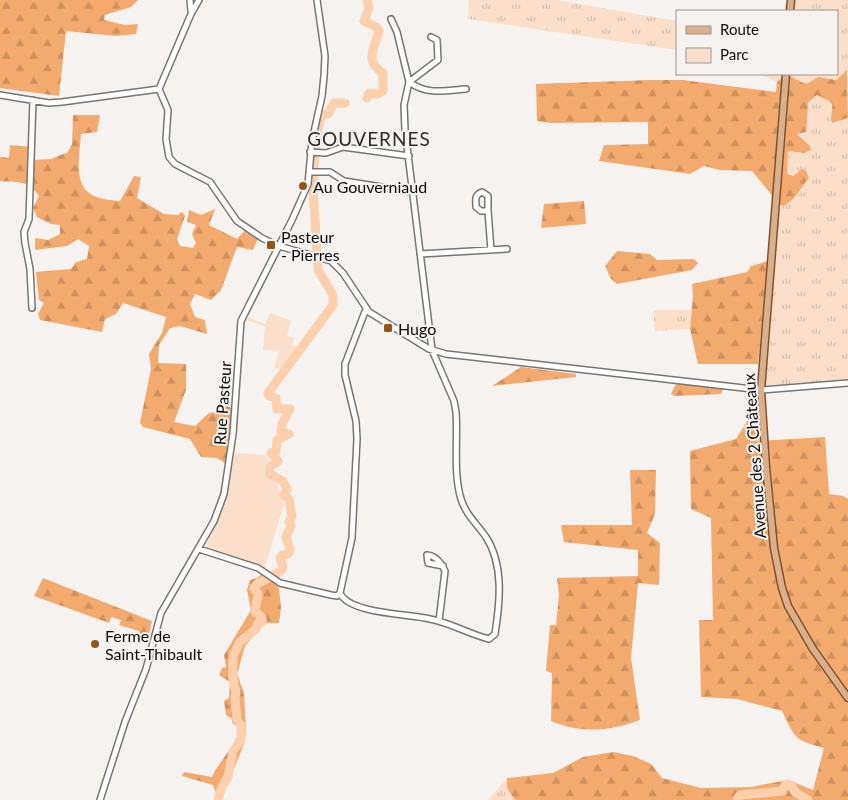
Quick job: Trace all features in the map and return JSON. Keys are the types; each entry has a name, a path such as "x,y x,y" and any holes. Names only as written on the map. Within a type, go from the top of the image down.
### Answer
{"main road":[{"name":"Avenue des 2 Châteaux","path":"786,75 761,390 774,548 782,588 796,621 835,682 848,698"}],"street":[{"path":"190,0 190,14"},
{"path":"199,0 190,14 159,89 168,110 166,139 169,157 175,164 210,182 237,221 262,238 279,246 331,261 339,268 366,309 432,350 446,354 761,390 848,384"},
{"name":"Rue Pasteur","path":"100,800 125,722 146,669 161,613 174,587 199,549 214,521 227,480 241,321 279,246 312,172 325,56 317,0"},
{"path":"366,309 345,364 345,375 356,422 357,439 352,538 340,593 345,601 370,610 439,621 486,638 492,638 497,624 498,565 488,540 470,518 462,502 458,483 454,401 432,350 420,254 404,105 408,82 397,32 391,19"},
{"path":"408,82 438,60 437,40 431,37"},
{"path":"408,82 418,89 429,92 466,89"},
{"path":"0,96 62,102 159,89"},
{"path":"32,308 24,232 29,219 33,100"},
{"path":"313,152 326,153 343,147 409,156"},
{"path":"312,172 331,172 345,181 413,192"},
{"path":"488,211 491,250"},
{"path":"420,254 507,249"},
{"path":"199,549 258,568 280,583 337,596 340,593"},
{"path":"439,621 446,574 443,566"}],"green space":[{"path":"0,0 138,0 131,7 105,15 104,20 125,25 138,24 136,34 116,36 66,31 59,96 0,88"},
{"path":"469,0 557,0 676,21 676,50 468,19"},
{"path":"786,0 848,0 848,70 836,80 829,79 807,84 784,75 838,75 838,10 784,10"},
{"path":"847,70 848,118 832,123 832,103 817,95 808,103 806,132 797,134 810,146 811,150 804,153 788,151 787,174 793,176 802,169 806,171 809,178 795,197 783,206 779,204 752,171 720,170 704,166 690,174 599,161 604,145 648,144 648,122 550,123 537,121 536,84 683,80 776,92 777,82 784,75 807,84 818,77 836,80"},
{"path":"761,75 784,75 777,82"},
{"path":"817,95 829,100 833,104 835,124 842,119 848,118 848,381 765,386 758,364 773,196 779,204 798,194 802,184 806,181 797,170 793,176 787,174 788,151 804,153 810,146 797,134 804,134 806,107"},
{"path":"73,115 100,115 97,132 81,134 80,179 89,193 102,199 120,201 134,176 141,177 137,198 164,214 178,215 182,212 185,216 177,239 180,246 193,248 196,243 192,234 196,225 187,222 189,210 201,215 215,209 209,225 237,239 247,228 259,236 253,250 237,247 221,290 211,300 195,294 190,304 195,317 205,320 207,334 180,326 170,328 159,345 158,363 186,364 186,390 174,422 195,426 209,413 220,411 223,405 232,408 226,464 217,458 201,457 190,439 143,427 140,423 151,369 149,354 162,333 166,317 123,303 116,314 105,319 102,332 40,320 38,314 44,303 39,300 36,272 71,269 76,262 87,259 89,246 78,239 67,246 35,250 35,238 48,240 60,234 60,225 51,224 37,217 33,208 39,196 31,187 22,183 0,181 0,157 9,158 10,145 31,147 34,160 51,159 68,152 72,144"},
{"path":"584,201 586,224 541,228 544,204"},
{"path":"617,251 650,254 657,260 694,259 698,263 692,270 617,284 611,279 605,266"},
{"path":"768,261 758,364 698,364 690,329 693,296 692,284 747,272 751,266"},
{"path":"653,310 691,310 690,329 655,331"},
{"path":"270,313 291,321 287,336 293,337 293,346 300,347 283,369 274,368 279,351 263,350 265,327 247,320 248,317 265,324"},
{"path":"521,367 576,374 576,377 492,386"},
{"path":"710,380 723,389 721,394 674,396 671,394 677,382"},
{"path":"756,407 758,441 825,437 829,494 843,496 848,499 848,800 515,800 507,788 507,778 553,773 583,757 613,752 633,756 651,764 662,778 701,788 750,787 788,780 813,790 824,748 807,743 797,737 782,711 737,699 701,697 699,620 713,620 711,518 691,509 690,451 736,439"},
{"path":"235,453 266,455 284,503 265,567 206,547 225,502"},
{"path":"630,470 656,470 655,514 647,533 660,543 659,585 638,583 631,658 640,720 607,729 573,728 551,721 552,673 546,671 550,625 556,625 559,595 557,578 638,576 638,550 564,542 561,525 632,525"},
{"path":"263,573 279,588 281,608 279,623 265,623 245,646 237,674 244,693 246,730 244,744 221,800 215,800 217,796 213,785 182,776 184,772 212,777 236,740 239,727 233,724 231,718 226,715 224,701 229,698 230,682 219,675 222,668 226,667 224,655 251,610 247,590 250,580 257,578"},
{"path":"43,578 152,621 148,639 139,636 139,631 119,625 121,620 111,617 109,623 34,596"},
{"path":"507,778 507,788 515,800 488,800"}],"waterway":[{"path":"367,0 369,8 364,21 376,27 379,31 372,59 377,68 383,73 383,91 378,94 369,93 367,98"},
{"path":"321,116 328,114 334,103 345,103"},
{"path":"218,800 222,786 228,777 233,751 241,741 241,725 237,719 236,692 233,679 233,656 240,642 256,629 258,623 262,622 262,618 255,611 258,594 254,588 257,584 281,571 283,567 280,558 282,555 288,554 290,549 286,537 291,526 289,522 292,516 289,499 284,495 287,489 283,481 270,474 270,467 278,461 271,453 276,451 277,440 289,434 281,432 282,424 290,409 277,409 276,398 269,396 268,393 333,305 333,295 318,270 313,186 315,148 320,119"},
{"path":"737,800 740,795 782,791 786,784 791,785 795,792 808,800"}],"place":[{"name":"Au Gouverniaud","path":"303,186"},
{"name":"Pasteur - Pierres","path":"271,245"},
{"name":"Hugo","path":"388,328"},
{"name":"Ferme de Saint-Thibault","path":"95,644"}],"district":[{"name":"GOUVERNES","path":"369,138"}]}
